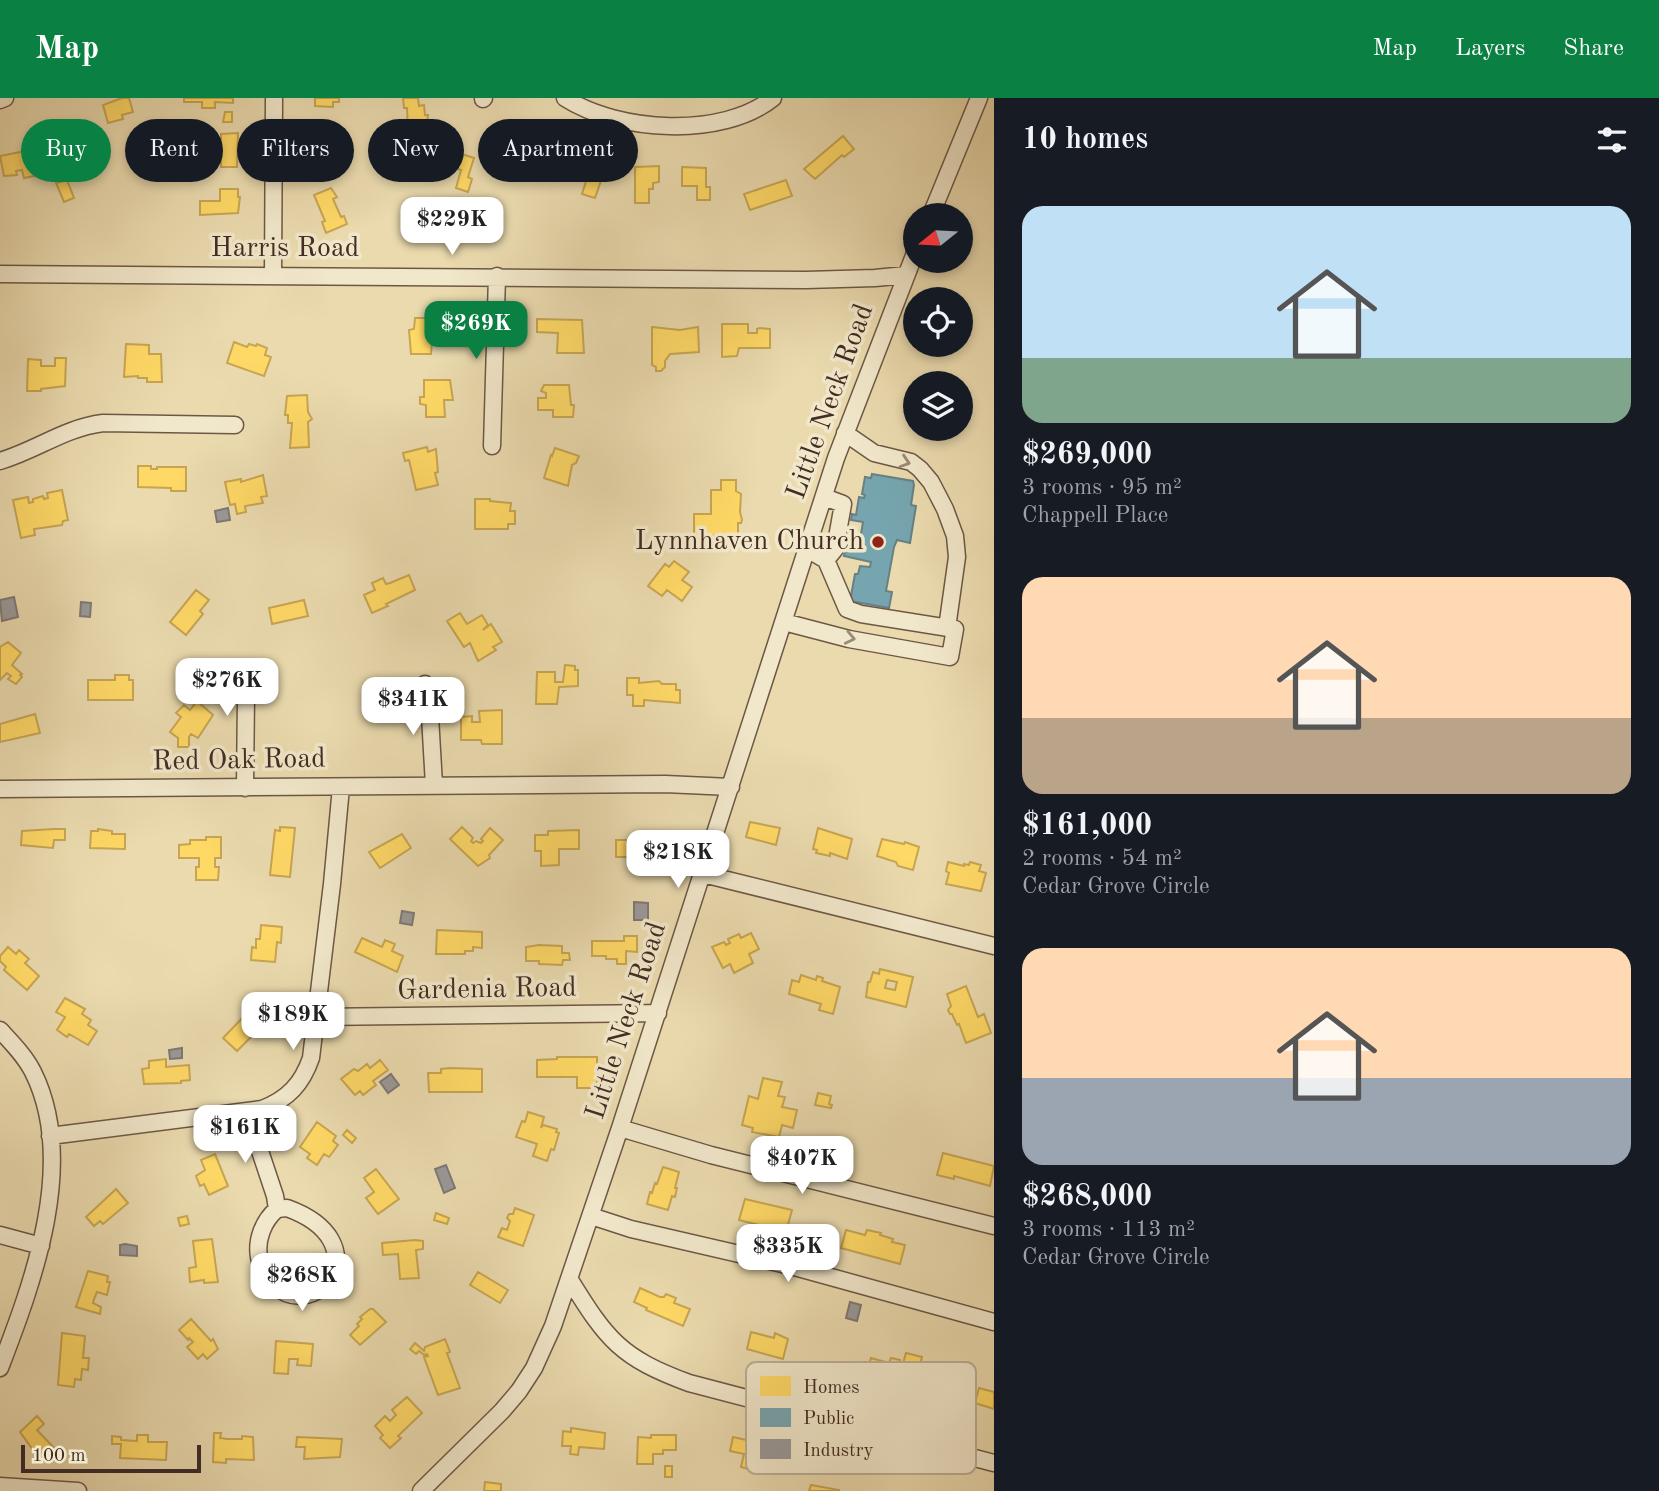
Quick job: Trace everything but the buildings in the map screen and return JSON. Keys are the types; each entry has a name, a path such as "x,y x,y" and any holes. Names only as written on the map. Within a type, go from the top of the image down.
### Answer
{"street":[{"path":"0,100 5,98"},
{"path":"273,275 274,98"},
{"path":"565,98 595,113 621,120 668,126 734,119 773,98"},
{"path":"936,203 979,98"},
{"name":"Harris Road","path":"0,274 806,280 906,275"},
{"name":"Little Neck Road","path":"421,1491 484,1430 519,1391 534,1368 548,1337 592,1216 845,433 906,275"},
{"path":"492,446 497,276"},
{"path":"0,461 85,425 235,425"},
{"path":"845,433 874,453 920,468 931,482 955,536 957,558 947,628"},
{"path":"824,497 843,504 835,549 826,560"},
{"path":"784,622 849,639 950,657 955,629 861,614 847,609 826,560 807,549"},
{"path":"245,788 246,694 251,683 264,670"},
{"path":"425,684 429,699 434,785"},
{"name":"Red Oak Road","path":"0,789 665,784 731,787"},
{"path":"50,1136 262,1109 283,1100 301,1082 311,1058 341,787"},
{"path":"703,874 994,946"},
{"name":"Gardenia Road","path":"316,1017 658,1013"},
{"path":"0,1030 32,1071 42,1093 50,1136 49,1199 41,1246 25,1303 0,1368"},
{"path":"247,1112 277,1209 262,1229 259,1261 264,1272 279,1290 289,1294 309,1294 328,1282 336,1263 331,1238 310,1219 296,1211 277,1209"},
{"path":"620,1128 711,1155 994,1226"},
{"path":"592,1216 631,1228 792,1266 994,1322"},
{"path":"0,1235 41,1246"},
{"path":"570,1280 595,1320 617,1346 645,1365 689,1383 746,1398"},
{"path":"976,1458 994,1463"},
{"path":"0,1486 78,1491"}],"place":[{"name":"Lynnhaven Church","path":"878,542"}]}
